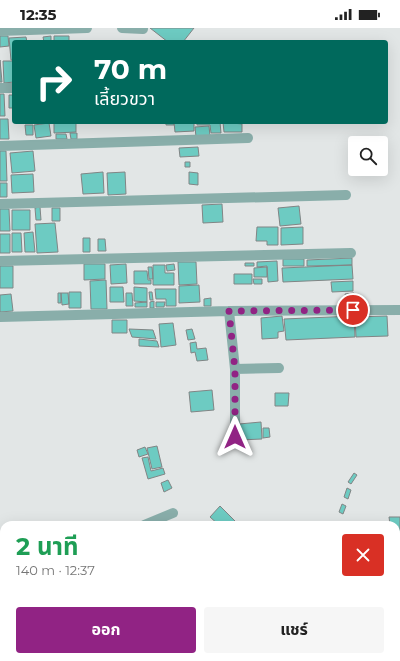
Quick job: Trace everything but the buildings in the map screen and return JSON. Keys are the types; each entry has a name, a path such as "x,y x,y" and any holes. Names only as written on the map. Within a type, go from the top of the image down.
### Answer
{"street":[{"path":"0,31 87,28"},
{"path":"122,28 143,29"},
{"path":"0,88 12,88"},
{"path":"0,146 248,138"},
{"path":"0,204 346,195"},
{"path":"0,261 351,253"},
{"path":"0,317 229,311 400,310"},
{"path":"229,311 235,370 235,437"},
{"path":"235,370 279,368"},
{"path":"154,521 174,513"}],"route":[{"path":"235,437 235,370 229,311 353,310"}]}
